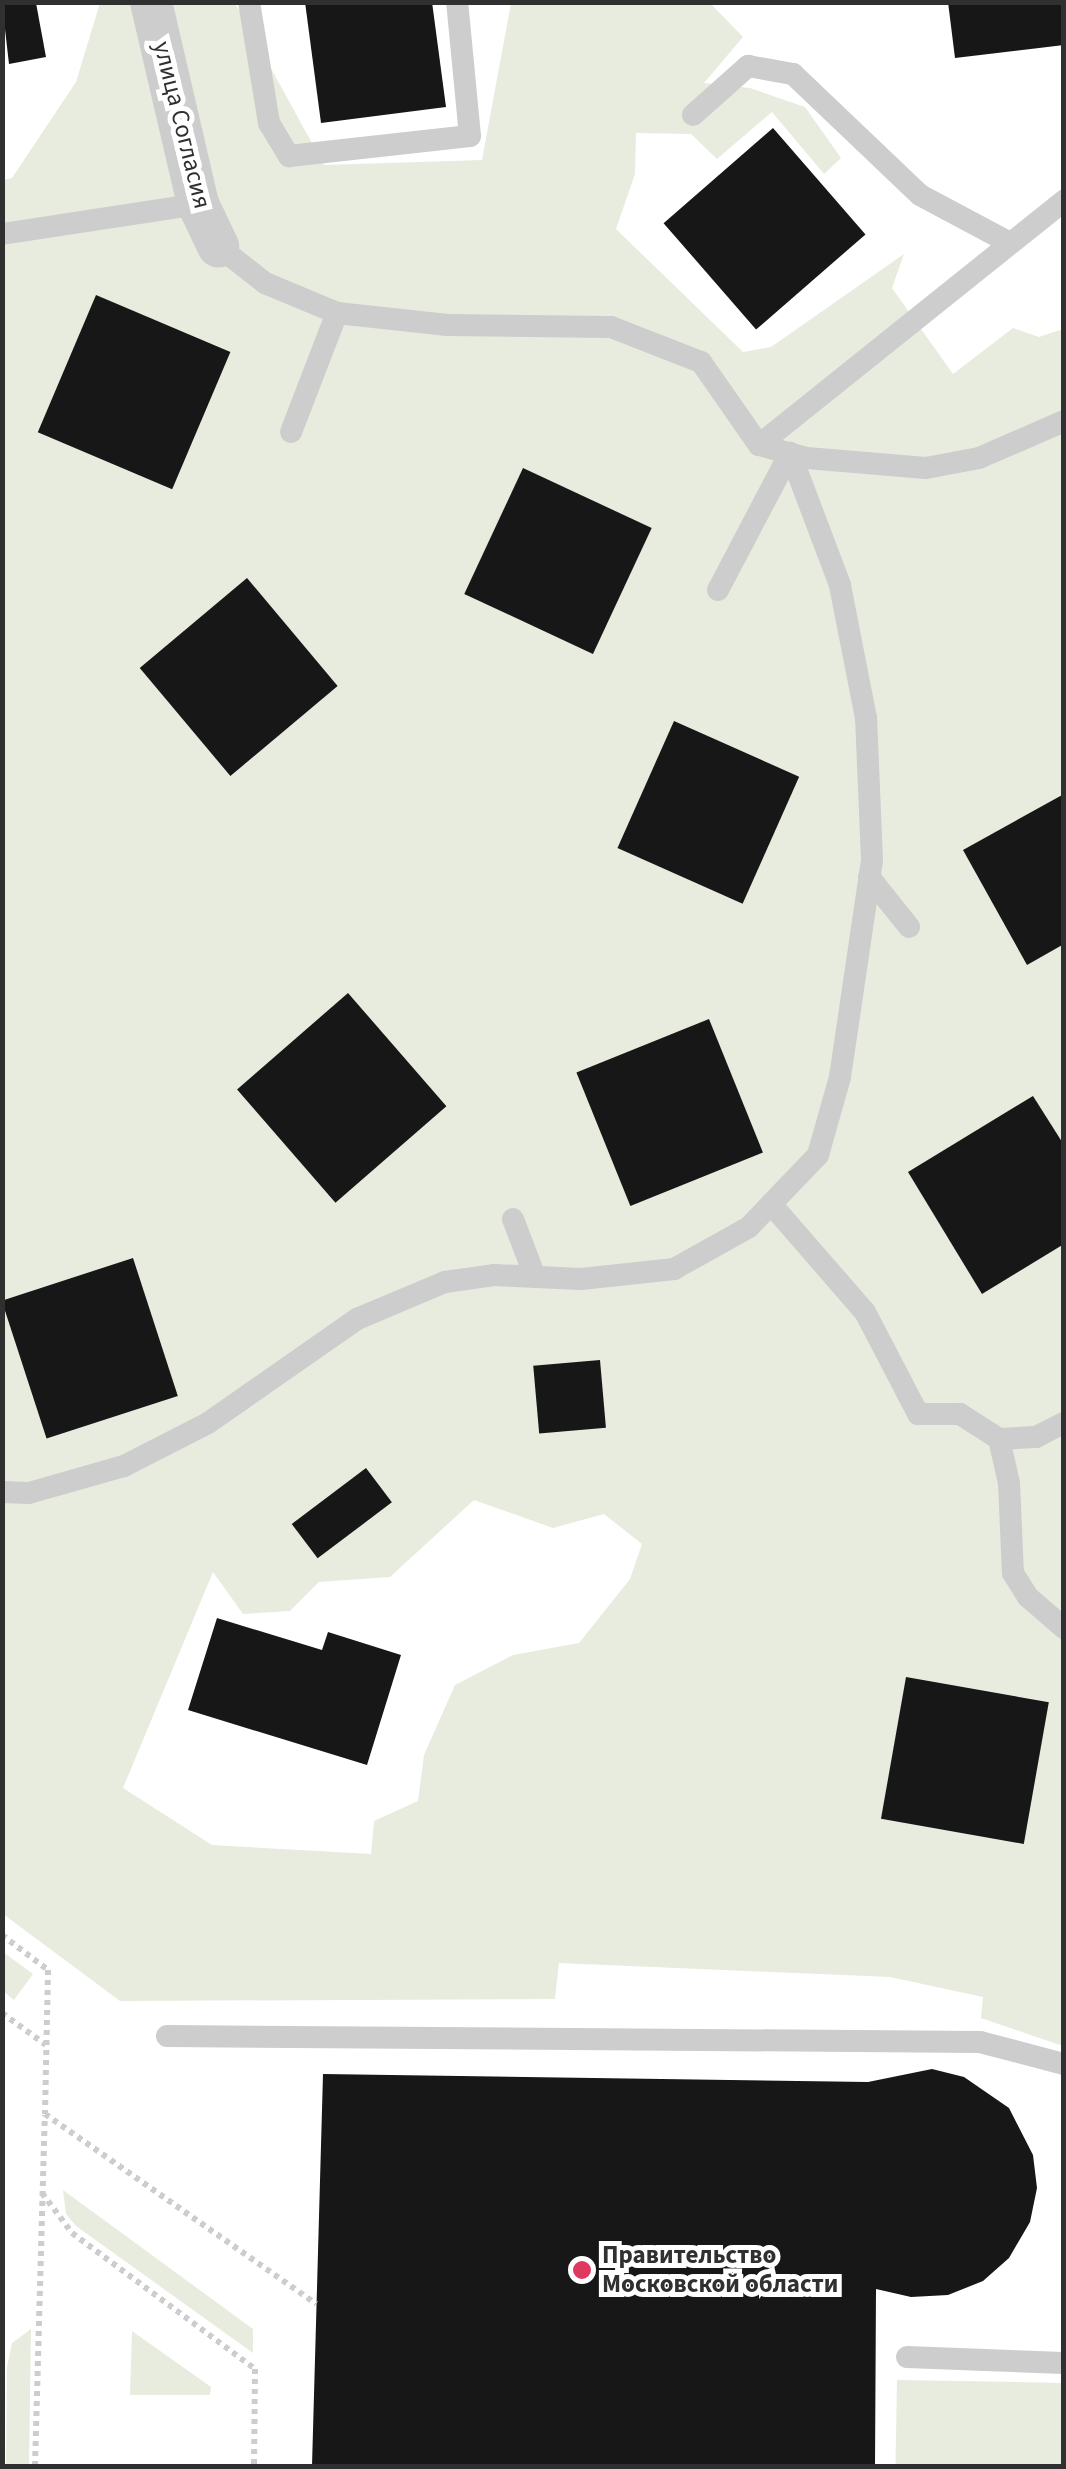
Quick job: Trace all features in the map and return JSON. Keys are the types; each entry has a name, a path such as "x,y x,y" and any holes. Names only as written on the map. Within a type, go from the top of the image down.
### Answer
{"street":[{"name":"улица Согласия","path":"151,2 198,204 218,246"}],"lane":[{"path":"249,2 269,123 289,156 470,136 457,2"},
{"path":"694,114 748,66 793,74 920,195 1010,244"},
{"path":"758,445 1064,201"},
{"path":"2,234 198,204"},
{"path":"218,246 265,283 337,314 447,324 612,327 701,362 758,445 790,453 926,468 979,458 1064,421"},
{"path":"291,432 337,314"},
{"path":"718,590 790,453"},
{"path":"2,1492 29,1492 124,1466 208,1423 357,1318 445,1282 534,1277 582,1279 674,1269 749,1227 818,1155 840,1077 869,877 866,718 840,585 790,453"},
{"path":"869,877 909,927"},
{"path":"771,1204 865,1312 918,1414 960,1414 999,1439 1036,1437 1064,1423"},
{"path":"513,1219 534,1277"},
{"path":"999,1439 1009,1483 1013,1573 1028,1597 1064,1628"},
{"path":"167,2036 960,2042 1064,2064"},
{"path":"907,2357 1064,2363"}],"path":[{"path":"2,1935 48,1970 35,2466"},
{"path":"2,2013 47,2045"},
{"path":"45,2114 316,2304"},
{"path":"42,2193 72,2234 256,2369 254,2466"}],"shaded area":[{"path":"100,3 235,3 324,165 482,160 511,3 710,3 743,37 704,83 750,88 805,107 841,158 824,174 772,112 717,159 691,134 636,133 635,174 616,229 743,352 771,347 904,254 892,288 953,374 1013,328 1039,337 1063,329 1063,2046 981,2018 983,1997 890,1977 559,1963 555,1999 120,2001 3,1914 3,180 12,178 76,82","holes":["474,1500 553,1528 604,1514 642,1544 630,1579 579,1643 513,1655 455,1685 424,1755 418,1801 374,1821 371,1854 212,1845 123,1788 213,1572 243,1614 290,1611 319,1582 390,1577"]},
{"path":"3,1952 33,1974 14,2000 3,1991"},
{"path":"63,2190 253,2329 253,2353 76,2226 66,2214"},
{"path":"31,2329 29,2466 6,2466 7,2367 12,2343"},
{"path":"132,2331 211,2387 210,2395 130,2395"},
{"path":"897,2380 1063,2383 1062,2466 895,2466"}],"building":[{"path":"305,2 432,2 446,107 321,123"},
{"path":"948,2 1064,2 1064,45 955,58"},
{"path":"2,3 36,3 46,57 9,64"},
{"path":"773,128 866,234 756,330 664,223"},
{"path":"96,295 230,352 172,489 38,432"},
{"path":"523,468 652,528 593,654 464,594"},
{"path":"247,578 338,686 230,776 140,668"},
{"path":"674,721 799,777 743,904 617,848"},
{"path":"1064,794 1064,944 1027,965 963,850"},
{"path":"348,993 446,1106 335,1203 237,1089"},
{"path":"709,1019 763,1153 630,1206 576,1073"},
{"path":"1033,1096 1064,1145 1064,1244 982,1294 908,1172"},
{"path":"133,1258 178,1396 47,1439 2,1301"},
{"path":"600,1360 606,1428 539,1434 533,1366"},
{"path":"366,1468 392,1502 318,1558 292,1524"},
{"path":"217,1618 322,1650 328,1632 401,1655 367,1765 188,1710"},
{"path":"906,1677 1049,1702 1024,1844 881,1819"},
{"name":"Правительство Московской области","path":"932,2069 964,2077 1009,2108 1033,2155 1037,2188 1030,2222 1009,2258 983,2281 948,2295 911,2297 876,2289 875,2466 312,2466 323,2074 868,2082"}],"place":[{"name":"Правительство Московской области","path":"582,2270"}]}
